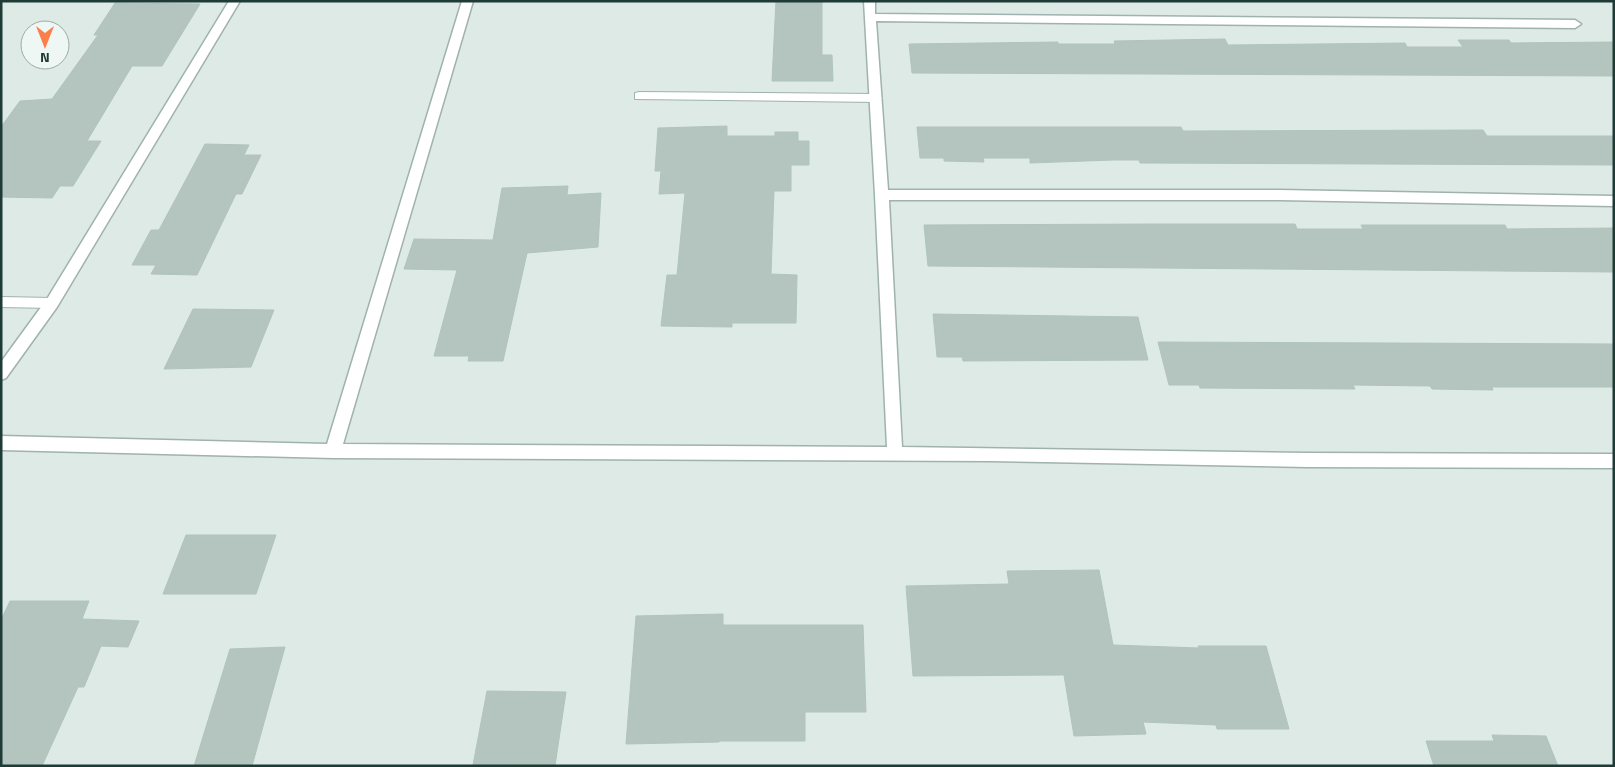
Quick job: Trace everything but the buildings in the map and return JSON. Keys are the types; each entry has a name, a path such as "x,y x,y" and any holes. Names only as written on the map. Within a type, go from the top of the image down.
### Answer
{"street":[{"path":"1,374 52,302 235,1"},
{"path":"333,451 468,1"},
{"path":"869,1 882,195 895,454"},
{"path":"871,17 1575,24"},
{"path":"882,195 1269,195 1614,201"},
{"path":"1,443 333,451 1614,461"}],"lane":[{"path":"639,96 876,98"},
{"path":"1,302 52,302"}]}
